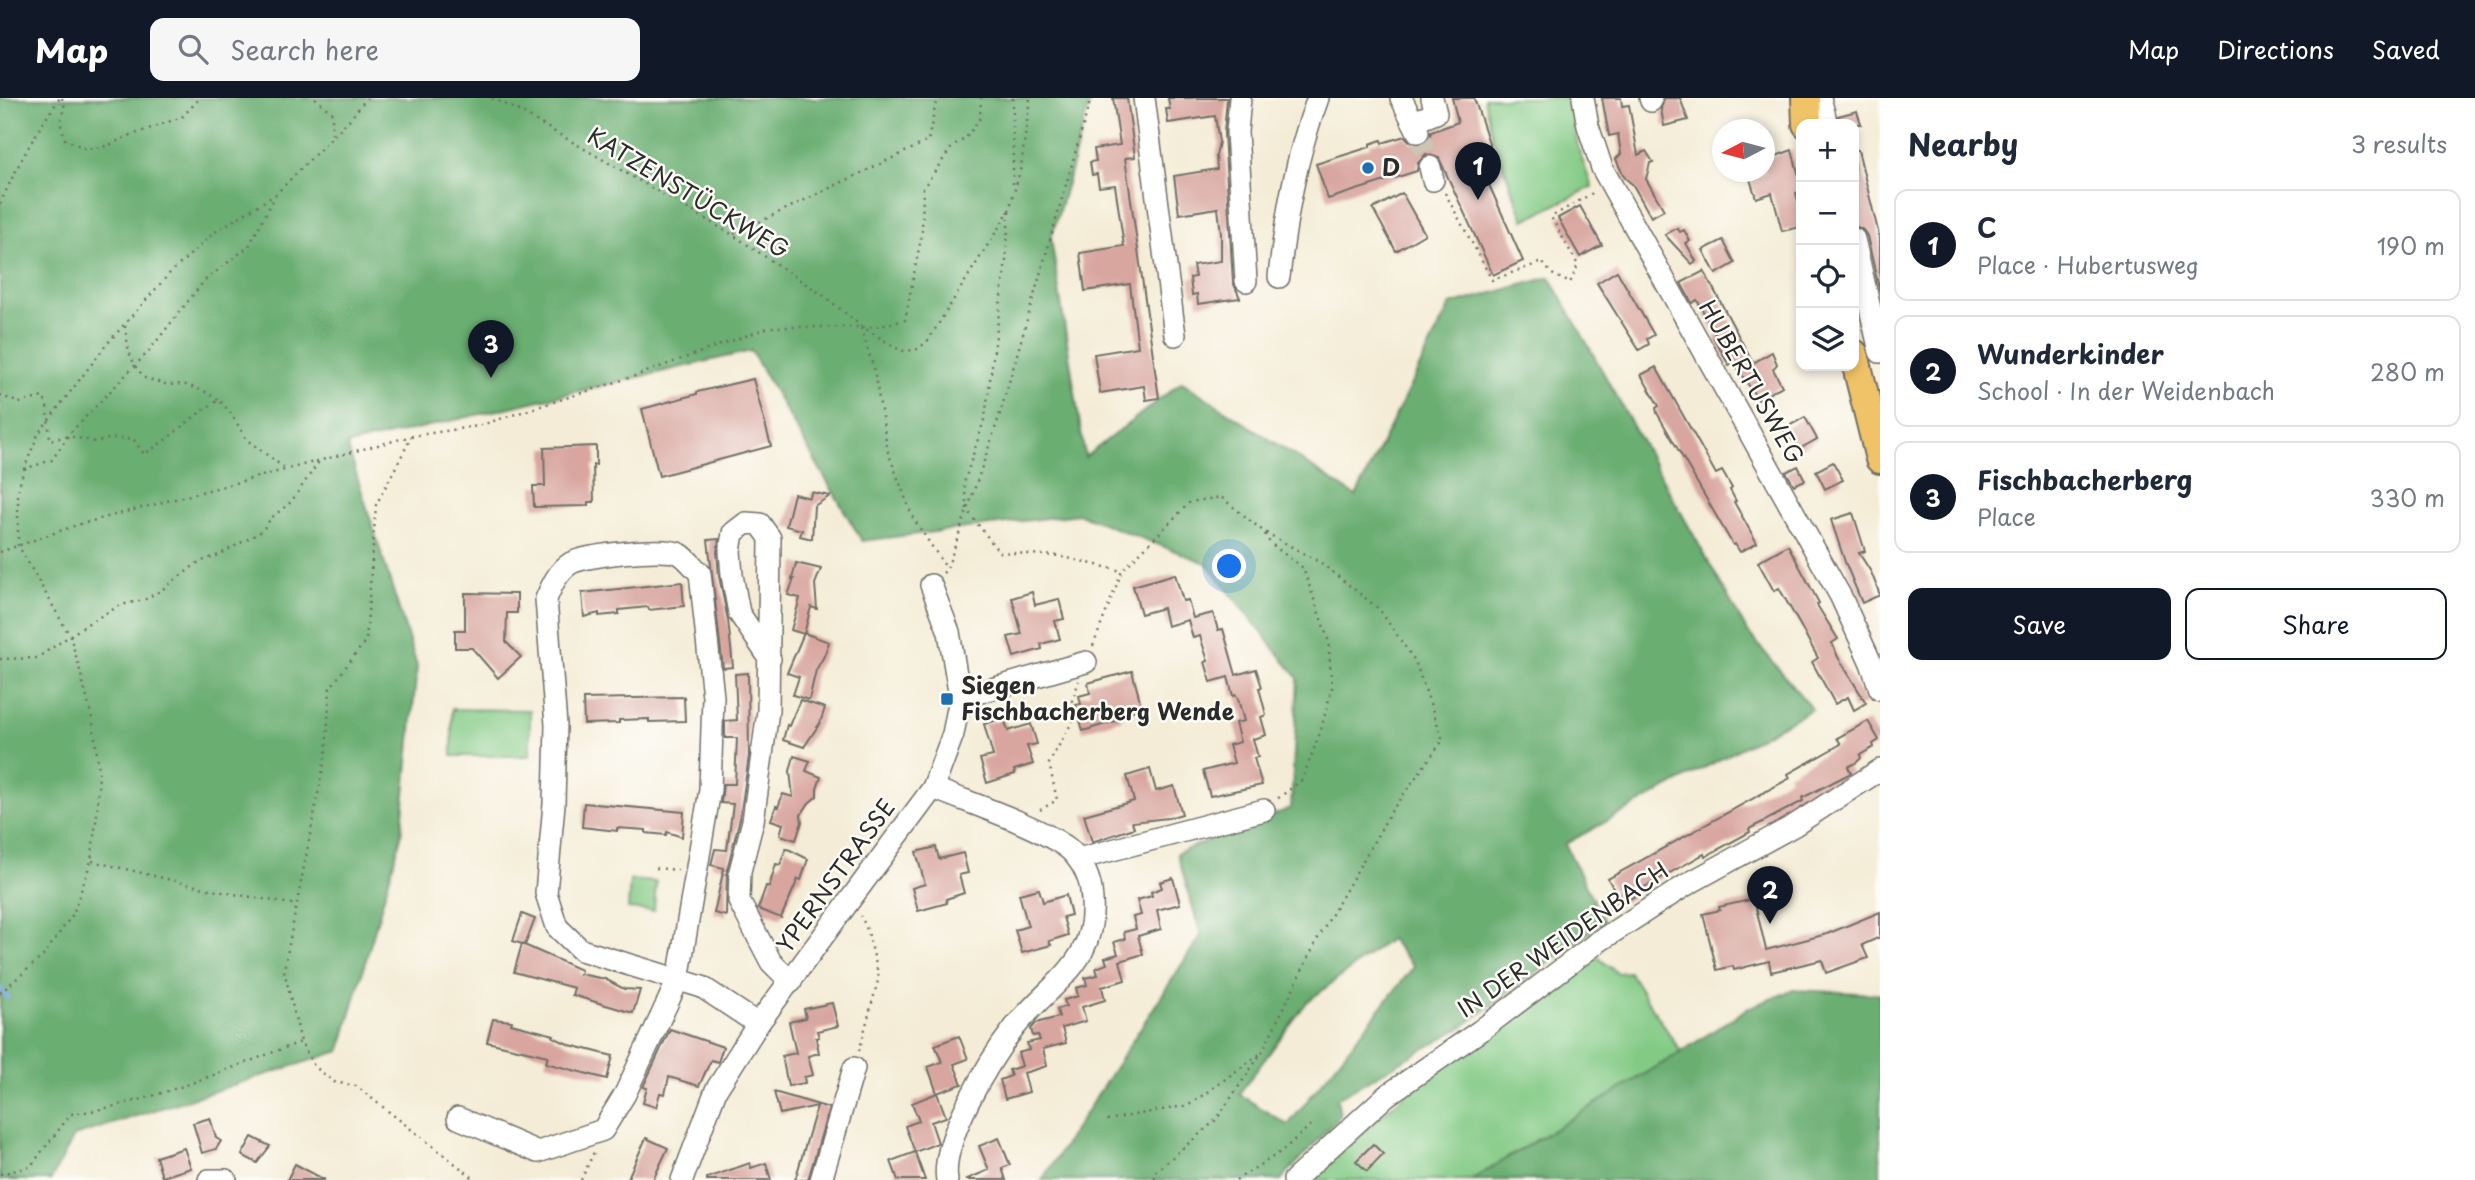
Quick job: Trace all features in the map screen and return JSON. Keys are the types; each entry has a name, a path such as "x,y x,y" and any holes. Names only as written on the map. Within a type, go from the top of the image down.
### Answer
{"main road":[{"path":"1806,98 1807,119"},
{"path":"1858,371 1880,459"}],"street":[{"path":"1144,98 1175,335"},
{"path":"1240,98 1237,132 1245,281"},
{"path":"1279,277 1290,192 1304,135 1318,98"},
{"path":"1401,98 1416,127 1436,113 1432,98"},
{"name":"HUBERTUSWEG","path":"1583,98 1588,126 1601,167 1841,597 1880,689"},
{"path":"1820,98 1826,119"},
{"path":"1855,245 1880,352"},
{"path":"770,659 739,613 732,575 730,551 733,533 746,523 760,524 769,538 770,659 768,711 753,821 740,871 740,901 771,962 791,982"},
{"path":"458,1118 538,1152 603,1129 625,1094 678,980 710,790 713,697 700,573 680,554 647,551 589,558 570,564 554,580 546,598 556,725 554,804 546,893 557,927 581,950 678,980 702,987 758,1024"},
{"name":"YPERNSTRASSE","path":"682,1180 716,1090 758,1024 933,788 953,734 960,698 949,632 931,585"},
{"path":"960,698 1086,662"},
{"name":"IN DER WEIDENBACH","path":"1294,1180 1386,1096 1481,1030 1598,942 1686,885 1795,825 1880,770"},
{"path":"933,788 1028,827 1066,846 1078,859 1090,882 1094,913 1090,938 1075,963 1015,1027 975,1089 956,1130 945,1168 947,1180"},
{"path":"1078,859 1264,810"},
{"path":"821,1180 854,1068"},
{"path":"209,1180 226,1180"}],"path":[{"path":"61,98 65,108 60,122 65,139 86,149 107,146 126,136 182,117 200,98"},
{"path":"0,204 42,124 61,98"},
{"path":"315,98 332,113 332,136"},
{"path":"0,993 43,956 73,914 91,861 97,814 99,771 93,722 70,636 19,545 18,491 38,434 125,324 169,274 215,232 276,194 367,98"},
{"name":"KATZENSTÜCKWEG","path":"492,98 733,235 824,296 861,327 901,351 916,349 928,342 1009,211"},
{"path":"733,235 928,141 937,98"},
{"path":"0,552 78,524 320,460 412,436 478,426 635,376 769,327 876,327 905,320 922,233 923,188 951,146 966,138 979,118 981,98"},
{"path":"1013,98 1013,191"},
{"path":"1030,98 1021,167 1009,211 1006,261 985,417 964,483 967,510 999,552 1059,556 1122,571"},
{"path":"861,327 874,369 888,452 913,518 947,569 999,417 1091,98"},
{"path":"1432,174 1454,206 1492,280 1542,262 1552,274 1570,284 1578,265 1551,217 1581,200"},
{"path":"24,469 52,460 69,436 135,366 204,281 249,246 276,194"},
{"path":"125,324 129,352 135,366 145,378 168,385 183,384 204,391 219,400 230,412 247,440 287,470"},
{"path":"0,396 19,403 43,397 50,440 69,436 96,442 113,438 134,440 144,454 157,447 201,410 219,400"},
{"path":"412,436 376,505 366,639 330,688 326,753 284,970 300,1042 314,1066 334,1082 356,1086 476,1180"},
{"path":"0,659 37,658 121,605 144,600 199,562 219,555 262,531 271,518 291,502 320,460"},
{"path":"1028,827 1039,811 1057,800 1049,763 1075,717 1072,701 1122,571 1190,502 1221,497 1263,531 1321,564 1379,609 1415,661 1443,740 1392,810 1330,918 1262,1052 1216,1120 1155,1172 1155,1180"},
{"path":"1263,531 1270,543 1303,568 1328,639 1332,688 1320,733 1302,780 1264,810"},
{"path":"91,861 217,891 297,905"},
{"path":"656,868 696,871"},
{"path":"854,1068 879,977 868,932"},
{"path":"0,1174 30,1167 71,1114 106,1110 300,1042"},
{"path":"1107,1121 1189,1105 1262,1052"},
{"path":"1236,1180 1282,1151 1312,1124"},
{"path":"581,1180 603,1129"}],"green space":[{"path":"0,98 1091,98 1051,239 1085,457 1182,382 1356,496 1450,305 1550,277 1747,631 1812,709 1565,844 1604,922 1461,1028 1337,1098 1340,1116 1281,1180 1042,1180 1201,935 1177,853 1291,808 1298,678 1206,563 1079,514 862,541 751,351 347,445 417,666 401,837 340,1051 74,1136 51,1180 0,1180","holes":["1390,939 1414,966 1288,1125 1239,1094 1307,1002"]},
{"path":"1484,98 1568,98 1579,151 1592,187 1524,220 1493,139"},
{"path":"452,709 530,710 530,756 452,756"},
{"path":"630,880 656,882 654,911 628,909"},
{"path":"1588,957 1599,958 1617,973 1629,972 1681,1052 1471,1180 1308,1180 1416,1085"},
{"path":"1793,990 1880,994 1880,1180 1471,1180 1748,1008"}],"building":[{"path":"1113,98 1127,98 1135,157 1125,158 1159,398 1146,400 1144,386 1100,393 1094,354 1138,347 1130,284 1085,291 1080,253 1124,246 1115,185 1099,187 1097,174 1092,175 1090,162 1096,161 1094,149 1120,145"},
{"path":"1168,98 1227,98 1224,133 1233,282 1240,298 1198,304 1197,294 1192,295 1190,278 1195,277 1193,265 1221,261 1218,208 1179,214 1174,176 1217,169 1219,142 1215,116 1168,123"},
{"path":"1452,98 1474,98 1490,146 1474,151 1523,261 1493,275 1439,158 1426,154 1418,163 1417,171 1328,199 1316,164 1370,147 1370,144 1381,140 1382,143 1405,136 1411,143 1423,144 1429,140 1431,132 1458,122"},
{"path":"1602,98 1621,98 1622,106 1629,105 1638,155 1646,151 1653,162 1650,163 1646,179 1664,210 1651,217 1633,185 1625,178 1616,159 1621,154 1618,134 1609,136"},
{"path":"1664,98 1680,98 1688,120 1664,126 1661,109"},
{"path":"1857,111 1861,124 1859,119 1839,119 1838,116"},
{"path":"1792,150 1796,165 1796,228 1782,231 1772,193 1756,198 1751,182 1775,182 1775,156"},
{"path":"1859,154 1880,239 1880,293 1867,236 1859,228"},
{"name":"D","path":"1402,193 1425,234 1396,251 1373,209"},
{"path":"1580,206 1602,245 1580,257 1558,218"},
{"path":"1677,228 1680,232 1684,230 1690,241 1686,243 1696,261 1692,264 1665,235"},
{"path":"1723,240 1735,263 1716,274 1703,250"},
{"path":"1617,271 1654,335 1647,339 1649,344 1639,350 1597,283"},
{"path":"1704,271 1753,363 1772,352 1777,364 1773,369 1782,386 1758,400 1734,362 1729,365 1697,300 1692,303 1681,283"},
{"path":"1656,367 1716,474 1722,471 1732,488 1730,490 1736,501 1734,502 1757,543 1740,552 1735,544 1733,545 1657,413 1656,408 1659,406 1641,375"},
{"path":"753,379 771,446 659,476 642,409"},
{"path":"1805,417 1817,439 1799,449 1793,439 1789,441 1783,429"},
{"path":"596,446 596,465 593,465 594,502 588,502 588,506 534,507 533,486 545,486 544,448"},
{"path":"1833,462 1843,480 1825,489 1816,471"},
{"path":"1798,466 1805,480 1794,485 1786,472"},
{"path":"811,492 830,496 814,506 812,539 800,536 802,530 786,526 794,494 810,498"},
{"path":"1853,513 1865,551 1859,553 1871,572 1880,595 1862,603 1831,520"},
{"path":"719,539 719,576 728,620 733,667 723,668 708,540"},
{"path":"1788,545 1819,603 1817,605 1838,639 1832,643 1838,657 1866,703 1854,710 1848,697 1835,704 1812,662 1818,658 1779,588 1774,591 1758,562"},
{"path":"796,563 821,569 815,584 817,609 811,607 804,634 791,630 800,598 788,595"},
{"path":"1175,574 1183,601 1188,600 1193,618 1213,613 1218,630 1223,629 1236,675 1256,669 1266,715 1261,717 1266,735 1253,739 1258,757 1254,758 1262,785 1210,796 1203,771 1234,763 1229,745 1240,742 1235,723 1244,721 1228,677 1211,682 1200,636 1193,638 1188,620 1167,626 1163,608 1141,614 1133,586"},
{"path":"682,582 684,606 619,610 619,614 599,616 599,613 584,617 582,593"},
{"path":"1032,592 1035,605 1059,599 1064,619 1055,621 1060,639 1041,644 1042,649 1014,657 1008,637 1022,634 1012,598"},
{"path":"465,593 517,594 517,613 507,613 506,642 521,657 498,678 472,648 455,648 455,630 465,630"},
{"path":"804,633 829,642 816,670 809,700 793,695 799,677 787,673"},
{"path":"1132,671 1142,708 1121,714 1122,719 1083,731 1076,705 1081,704 1079,696 1090,693 1088,683"},
{"path":"748,673 749,756 740,818 727,870 726,916 714,913 724,868 711,865 715,849 727,850 733,804 721,803 723,784 735,784 737,738 725,738 725,721 737,720 735,674"},
{"path":"684,697 685,721 649,722 649,719 584,724 583,699"},
{"path":"800,700 825,708 820,723 804,747 783,740 787,725 789,726"},
{"path":"1004,718 1008,731 1031,724 1037,744 1027,746 1033,764 1014,770 1015,774 987,783 980,759 993,756 984,724"},
{"path":"1868,721 1879,740 1873,744 1874,747 1860,755 1861,758 1857,762 1848,767 1851,773 1802,798 1803,801 1749,829 1750,832 1705,857 1704,854 1634,893 1635,896 1609,910 1602,898 1615,891 1608,879 1790,778 1788,774 1841,744 1837,738"},
{"path":"794,756 810,761 806,771 821,777 817,796 801,815 802,822 796,840 780,835 783,824 771,820 783,794 793,797 790,771"},
{"path":"1150,769 1156,791 1174,786 1182,814 1132,822 1134,828 1092,842 1084,815 1134,801 1127,776"},
{"path":"584,803 684,812 682,837 667,832 666,835 646,833 646,830 617,828 617,831 582,827"},
{"path":"936,847 939,859 963,853 968,873 959,875 964,893 946,899 947,903 918,911 912,888 925,884 916,852"},
{"path":"786,848 808,859 801,880 798,879 781,918 758,909 776,864 780,865"},
{"path":"1173,878 1180,904 1157,910 1161,929 1138,936 1143,954 1120,961 1125,980 1102,987 1105,1000 1082,1007 1086,1021 1062,1028 1066,1043 1043,1049 1047,1066 1024,1073 1029,1092 1005,1099 1000,1080 1011,1076 1009,1070 1022,1066 1018,1053 1029,1050 1027,1043 1040,1040 1038,1035 1033,1036 1031,1029 1036,1023 1059,1017 1057,1009 1066,1006 1064,1000 1078,996 1076,988 1087,985 1085,978 1098,975 1096,968 1107,964 1105,958 1118,954 1114,942 1125,939 1124,932 1136,929 1133,917 1141,915 1137,900 1152,896 1151,892 1162,888 1160,882"},
{"path":"1039,889 1043,902 1066,895 1071,915 1063,917 1068,935 1049,941 1051,945 1022,953 1015,930 1028,926 1019,894"},
{"path":"1754,899 1766,950 1827,934 1880,912 1880,937 1862,945 1868,958 1826,973 1822,960 1771,972 1769,961 1734,970 1733,966 1717,970 1703,914 1720,910 1719,907"},
{"path":"522,914 535,919 525,945 513,941"},
{"path":"522,944 581,970 580,974 605,979 624,989 640,990 633,1013 572,995 574,988 514,972"},
{"path":"832,1003 838,1026 817,1031 819,1053 808,1056 813,1075 804,1077 805,1083 788,1086 782,1056 796,1053 789,1022 806,1018 804,1009"},
{"path":"493,1019 512,1021 511,1024 554,1035 553,1037 570,1045 613,1056 607,1079 546,1063 548,1056 487,1042"},
{"path":"670,1029 723,1047 718,1062 711,1060 699,1086 669,1077 665,1094 660,1093 656,1107 643,1103 647,1088 643,1087"},
{"path":"959,1036 968,1059 954,1064 962,1084 937,1093 928,1067 942,1062 935,1045"},
{"path":"774,1092 829,1108 808,1180 795,1180 817,1106 780,1114"},
{"path":"937,1093 946,1117 931,1122 938,1143 915,1152 905,1126 919,1121 912,1103"},
{"path":"210,1118 216,1138 221,1141 216,1149 202,1153 193,1123"},
{"path":"252,1137 270,1146 257,1163 242,1155"},
{"path":"646,1138 668,1148 653,1180 627,1180"},
{"path":"999,1138 1010,1165 1002,1168 1006,1180 965,1180 989,1170 979,1146"},
{"path":"1373,1144 1383,1154 1367,1171 1356,1161"},
{"path":"184,1148 191,1168 162,1177 156,1157"},
{"path":"915,1152 925,1180 898,1180 891,1161"},
{"path":"750,1163 751,1168 766,1163 771,1180 707,1180 707,1178"},
{"path":"295,1164 325,1180 287,1180"}],"waterway":[{"path":"0,988 8,998"}],"tunnel":[{"path":"1418,132 1430,167"}],"place":[{"name":"D","path":"1368,168"},
{"name":"C","path":"1478,200"},
{"name":"Fischbacherberg","path":"491,378"},
{"name":"Siegen Fischbacherberg Wende","path":"947,699"},
{"name":"Wunderkinder","path":"1770,924"}]}
